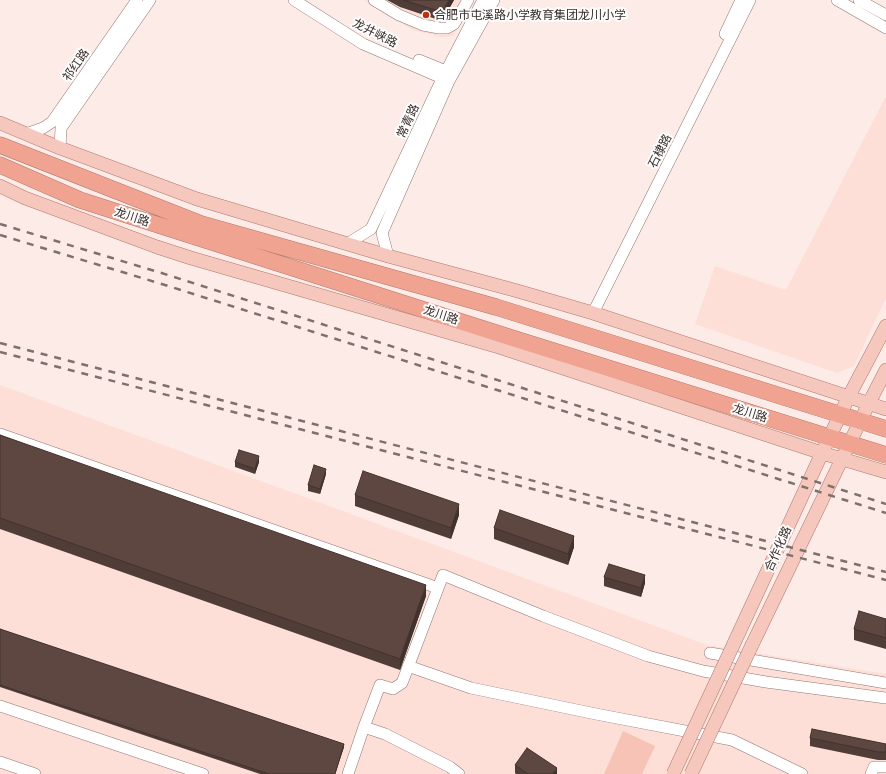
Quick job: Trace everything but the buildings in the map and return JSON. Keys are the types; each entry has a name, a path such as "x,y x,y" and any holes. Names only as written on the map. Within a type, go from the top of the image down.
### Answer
{"highway":[{"name":"龙川路","path":"0,145 201,224 496,307 886,429"},
{"name":"龙川路","path":"0,165 80,200 886,455"}],"main road":[{"path":"0,123 60,148 197,199 346,244 514,290 590,313 886,409"},
{"name":"龙川路","path":"0,186 26,198 157,247 191,258 499,347 822,453 886,472"},
{"name":"合作化路","path":"674,774 829,438 849,396 886,326"},
{"name":"合作化路","path":"691,774 849,443 886,370"}],"street":[{"name":"祁红路","path":"26,134 42,128 52,122 137,0"},
{"name":"祁红路","path":"60,148 61,128 150,0"},
{"name":"龙井峡路","path":"294,0 363,44 447,76"},
{"name":"龙井峡路","path":"306,0 336,21 366,38 447,76"},
{"path":"374,0 399,15 423,25 447,28 454,24 468,0"},
{"name":"常青路","path":"346,244 371,229 483,0"},
{"name":"常青路","path":"388,256 382,233 447,76 494,0"},
{"name":"石棣路","path":"590,313 741,0"},
{"name":"石棣路","path":"590,313 750,0"},
{"path":"837,0 886,28"},
{"path":"860,0 886,15"},
{"path":"0,434 438,588"},
{"path":"348,774 380,685 393,689 402,683 443,576 648,656 703,671 766,682 886,698"},
{"path":"710,653 886,683"},
{"path":"408,666 471,688 732,740 802,774"},
{"path":"0,706 203,774"},
{"path":"364,727 385,734 450,767 459,774"},
{"path":"0,762 35,774"},
{"path":"871,774 874,767 886,767"}],"shaded area":[{"name":"合肥市屯溪路小学教育集团龙川小学","path":"363,0 473,0 453,36 440,37 413,30"},
{"path":"886,96 886,298 854,366 837,373 695,324 715,266 786,290"},
{"path":"0,385 707,645 886,674 886,774 0,774"},
{"path":"623,731 655,746 642,774 604,774"}],"railway":[{"path":"0,224 168,275 886,504"},
{"path":"0,235 165,285 886,513"},
{"path":"0,343 886,572"},
{"path":"0,352 886,580"}],"place":[{"name":"合肥市屯溪路小学教育集团龙川小学","path":"426,15"}]}
